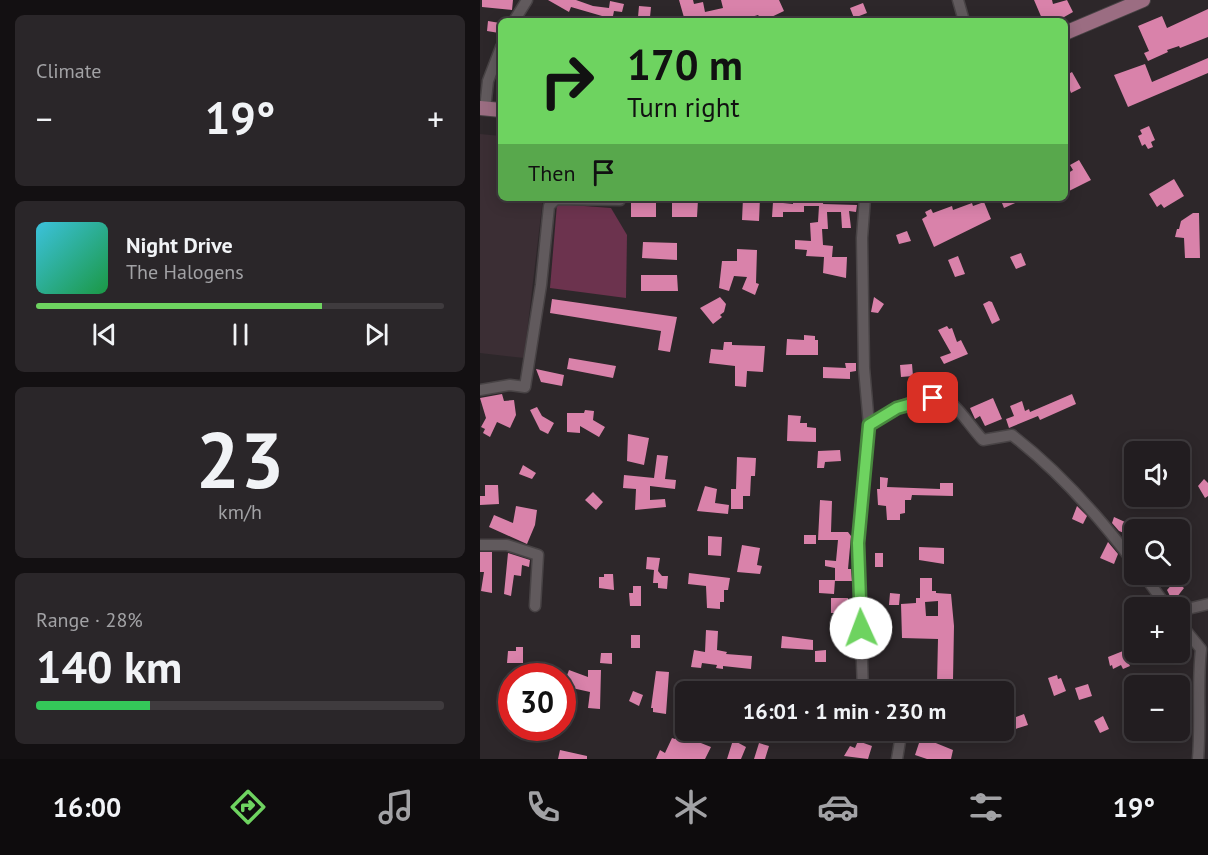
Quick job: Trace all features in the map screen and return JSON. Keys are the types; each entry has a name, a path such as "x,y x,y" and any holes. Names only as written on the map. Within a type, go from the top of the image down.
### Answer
{"main road":[{"path":"1068,32 1143,0"},
{"path":"482,108 498,110"}],"street":[{"path":"516,18 527,0"},
{"path":"958,0 963,18"},
{"path":"482,108 488,81 498,55"},
{"path":"480,390 510,385 525,387 541,285 549,206 554,201"},
{"path":"863,681 858,543 869,425 864,368 862,238 865,201"},
{"path":"869,425 906,405 933,398 947,401 954,405 983,440 1012,435 1035,454 1068,483 1100,518 1124,550"},
{"path":"480,545 507,545 538,555 535,606"},
{"path":"1190,608 1208,604"},
{"path":"1190,636 1201,649 1197,691 1200,729 1198,759"},
{"path":"897,759 900,741"}],"shaded area":[{"path":"480,134 498,136 498,201 543,201 524,358 480,353"},
{"path":"557,204 611,208 627,235 626,298 550,288"}],"building":[{"path":"482,0 513,0 512,10 482,7"},
{"path":"548,0 576,0 593,6 609,8 610,1 624,4 622,12 614,11 613,18 602,18 602,16 571,7 569,12"},
{"path":"679,0 693,0 694,4 703,2 705,12 723,8 721,0 779,0 784,11 769,18 760,18 758,15 748,18 684,18"},
{"path":"1034,0 1052,0 1053,4 1067,0 1073,12 1062,18 1042,18"},
{"path":"863,3 867,13 854,18 850,8"},
{"path":"639,6 651,7 650,17 638,17"},
{"path":"1208,9 1208,37 1180,48 1179,46 1167,50 1168,52 1148,61 1144,53 1149,51 1138,26 1162,16 1167,28"},
{"path":"488,21 498,23 498,33 487,31"},
{"path":"1208,58 1208,73 1128,107 1114,75 1145,64 1152,82"},
{"path":"1072,72 1081,88 1071,93 1068,84 1068,74"},
{"path":"1149,126 1155,140 1151,142 1153,147 1148,149 1145,144 1142,146 1138,136 1142,134 1140,130"},
{"path":"1079,160 1091,180 1069,191 1068,173 1073,170 1070,165"},
{"path":"1174,179 1184,196 1164,208 1161,204 1157,207 1149,194"},
{"path":"641,201 656,201 656,217 631,217 631,203 641,203"},
{"path":"672,201 698,201 697,217 672,217"},
{"path":"743,201 760,201 759,221 742,220"},
{"path":"793,201 824,201 823,204 857,205 856,212 849,211 851,228 842,228 841,212 827,212 828,229 822,229 823,245 833,246 832,257 847,257 846,278 823,273 824,257 806,256 807,250 795,249 795,240 811,241 810,223 818,222 819,206 804,206 804,212 783,212 783,217 772,217 773,202 793,204"},
{"path":"1001,201 1020,201 1004,208"},
{"path":"984,202 991,219 934,247 922,219 927,216 925,212 931,209 933,213 952,206 953,210 972,203 973,206"},
{"path":"1193,213 1199,213 1200,258 1185,258 1184,238 1175,237 1181,221"},
{"path":"907,231 911,241 899,244 896,235"},
{"path":"643,242 677,243 677,260 642,258"},
{"path":"737,249 757,250 756,283 759,284 755,295 742,289 747,277 734,276 729,291 719,288 722,261 737,261"},
{"path":"1021,253 1026,265 1016,269 1010,257"},
{"path":"958,256 965,274 955,277 948,260"},
{"path":"641,275 677,275 678,291 641,291"},
{"path":"720,297 726,304 724,312 720,315 722,317 713,324 700,308"},
{"path":"874,297 884,304 878,313 871,312"},
{"path":"552,299 677,317 670,352 658,350 661,331 550,313"},
{"path":"992,302 1000,320 992,324 983,304"},
{"path":"947,326 949,329 952,328 957,342 961,340 968,354 944,364 940,357 951,353 938,330"},
{"path":"804,335 815,336 815,340 818,340 818,355 786,355 787,339 804,340"},
{"path":"724,342 732,342 732,345 765,346 763,372 747,371 746,387 735,386 735,366 709,363 711,349 723,350"},
{"path":"569,358 616,366 613,378 567,369"},
{"path":"845,363 856,363 856,371 850,372 850,379 823,378 823,367 846,368"},
{"path":"912,364 913,376 901,377 900,365"},
{"path":"536,369 564,375 562,386 541,382"},
{"path":"947,381 954,394 952,396 938,391 936,386"},
{"path":"502,394 504,401 514,400 516,415 510,428 497,422 490,437 483,433 485,429 481,427 486,418 480,398"},
{"path":"1072,394 1076,404 1040,420 1038,416 1009,428 1006,419 1014,416 1010,406 1022,401 1025,411 1029,409 1030,412"},
{"path":"993,398 1002,419 985,426 980,416 975,419 970,408"},
{"path":"927,406 940,407 941,419 927,419"},
{"path":"537,407 542,416 554,423 548,434 540,430 530,410"},
{"path":"585,410 594,411 593,420 605,427 599,437 580,426 580,433 567,432 567,413 584,413"},
{"path":"788,415 801,416 800,423 807,423 807,427 816,428 816,442 787,441"},
{"path":"628,434 649,438 644,465 627,461"},
{"path":"840,450 841,461 825,462 824,468 817,468 818,451"},
{"path":"657,455 668,456 665,479 676,480 675,489 650,486 650,500 665,499 666,507 635,510 636,489 623,488 624,475 654,478"},
{"path":"737,457 756,458 755,476 751,476 750,496 743,496 743,509 731,509 731,489 736,489"},
{"path":"523,465 536,473 532,479 519,474"},
{"path":"880,477 888,478 887,487 940,489 940,483 953,483 953,496 912,495 911,500 905,500 905,513 900,514 900,520 887,520 886,506 878,505 877,489 880,489"},
{"path":"1204,479 1208,483 1208,496 1205,498 1198,486"},
{"path":"485,485 498,485 499,504 480,505 480,496 485,496"},
{"path":"705,486 717,489 715,503 729,505 728,514 697,511"},
{"path":"593,492 603,502 596,510 585,500"},
{"path":"820,500 832,501 831,532 848,532 851,536 848,569 851,569 852,581 835,581 835,568 825,566 825,560 836,561 838,540 818,540"},
{"path":"516,506 537,510 535,525 527,544 489,527 494,515 513,523"},
{"path":"1077,506 1087,516 1083,524 1072,519"},
{"path":"1114,517 1124,522 1124,533 1119,531 1112,523"},
{"path":"804,535 816,535 816,544 804,544"},
{"path":"708,536 722,537 721,556 708,555"},
{"path":"1108,542 1118,554 1114,564 1100,558"},
{"path":"742,545 760,548 757,565 762,566 760,574 737,572"},
{"path":"919,547 944,548 944,564 919,560"},
{"path":"480,552 492,552 492,593 481,591 484,572 480,572"},
{"path":"508,553 530,560 529,567 522,565 521,576 514,575 511,596 504,594"},
{"path":"875,553 883,553 883,567 875,567"},
{"path":"647,557 660,558 658,571 662,576 668,576 667,589 658,588 658,583 653,583 654,570 646,569"},
{"path":"689,573 730,578 728,590 724,590 724,602 720,602 720,609 707,608 706,586 688,584"},
{"path":"604,574 613,574 614,590 599,588 599,577 604,577"},
{"path":"920,578 932,578 932,591 951,594 954,626 953,680 937,681 938,639 902,638 901,604 916,603 916,598 920,598","holes":["938,601 938,616 926,616 925,602"]},
{"path":"819,580 835,580 834,594 819,593"},
{"path":"1171,585 1180,585 1184,588 1177,597 1170,597 1167,590"},
{"path":"633,586 641,586 641,606 630,606 629,593 633,593"},
{"path":"890,593 900,594 899,605 889,605"},
{"path":"831,598 848,598 848,613 831,613"},
{"path":"706,630 718,631 717,650 727,652 726,654 752,656 751,669 723,666 723,669 716,668 717,665 702,663 701,668 691,667 694,650 705,652"},
{"path":"631,635 640,635 640,648 631,648"},
{"path":"782,636 813,640 813,650 781,648"},
{"path":"516,647 523,647 523,663 507,663 508,651 516,651"},
{"path":"826,650 826,662 815,662 815,651"},
{"path":"1123,651 1124,663 1129,663 1130,666 1123,669 1121,665 1113,669 1108,657"},
{"path":"601,653 612,653 612,664 600,663"},
{"path":"588,670 601,670 600,709 588,708 590,692 576,689 576,673 588,677"},
{"path":"656,671 669,672 666,714 653,712 651,708"},
{"path":"1057,675 1058,679 1061,678 1066,691 1054,696 1048,678"},
{"path":"1088,684 1092,696 1079,700 1075,688"},
{"path":"633,691 643,695 639,706 629,701"},
{"path":"1024,714 1028,725 1014,729 1014,718"},
{"path":"1103,716 1109,729 1100,733 1094,721"},
{"path":"672,738 675,741 696,741 711,747 705,759 656,759 660,750 665,753"},
{"path":"733,741 746,747 741,759 727,759"},
{"path":"858,741 872,746 868,759 844,756 850,746 855,748"},
{"path":"920,741 931,741 953,750 951,759 927,759 915,755"},
{"path":"759,743 769,746 765,759 754,759"},
{"path":"560,750 587,756 587,759 558,759"}],"route":[{"path":"861,628 858,543 869,425 897,408 933,398"}]}
